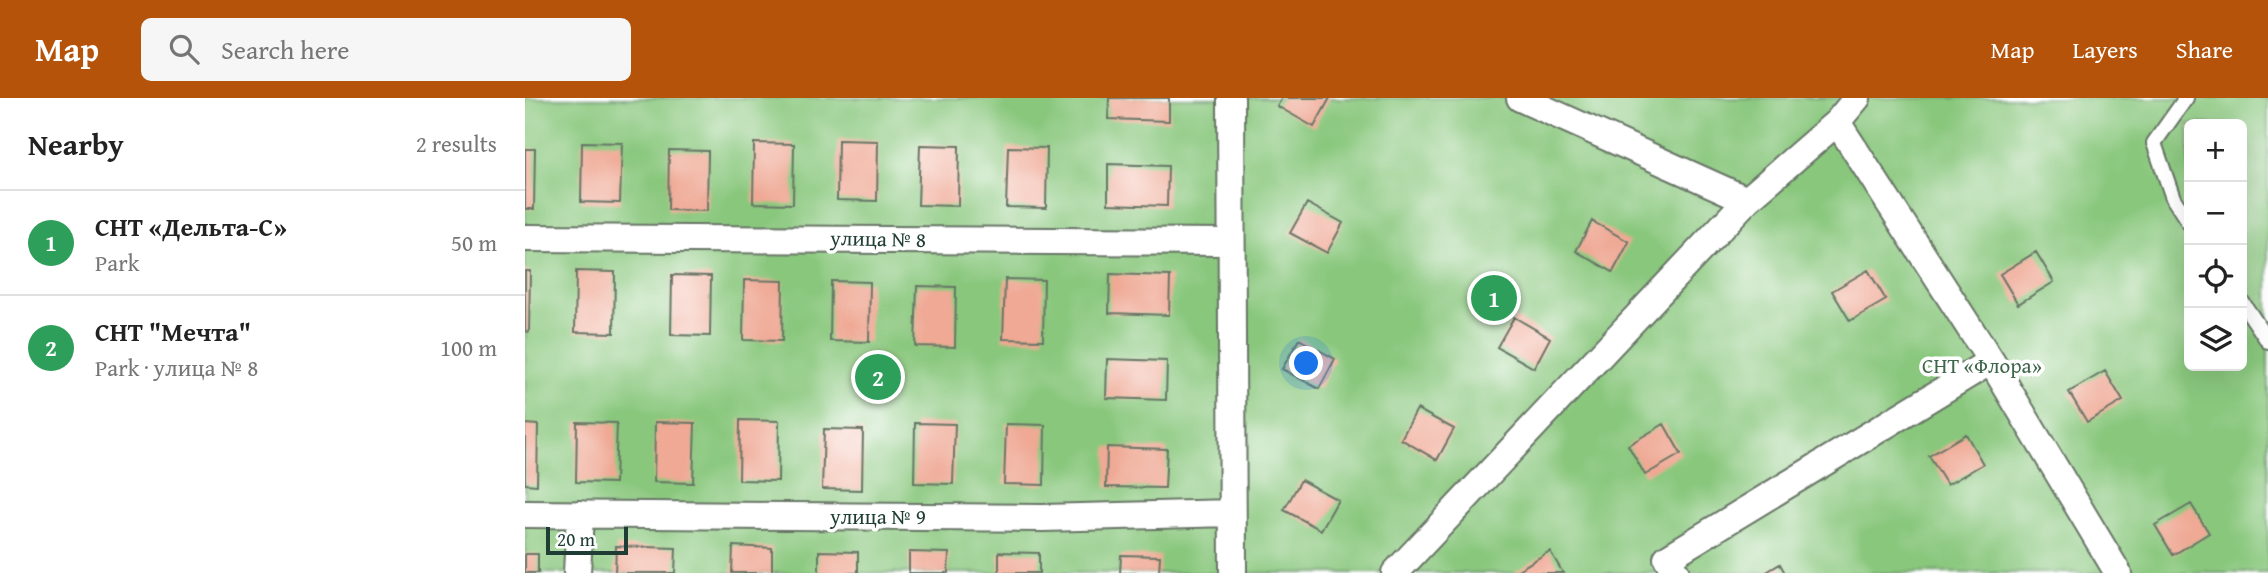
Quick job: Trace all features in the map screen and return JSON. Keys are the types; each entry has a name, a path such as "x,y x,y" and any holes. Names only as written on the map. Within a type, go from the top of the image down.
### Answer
{"street":[{"path":"1231,98 1233,573"},
{"path":"1520,98 1747,200"},
{"path":"1395,573 1747,200 1837,122 1857,98"},
{"path":"1837,122 1991,361 2118,573"},
{"name":"улица № 8","path":"525,237 1231,242"},
{"path":"1676,573 1667,558 1991,361"},
{"name":"улица № 9","path":"525,514 1043,518 1231,513"},
{"path":"577,573 580,514"}],"lane":[{"path":"2184,215 2173,198 2154,143 2186,98"},
{"path":"2246,308 2268,341"}],"green space":[{"name":"СНТ «Флора»","path":"525,98 2268,98 2268,573 525,573"}],"building":[{"path":"1109,98 1169,98 1169,121 1108,119"},
{"path":"1282,98 1330,98 1314,127 1277,106"},
{"path":"838,140 878,141 877,201 837,200"},
{"path":"582,142 622,143 620,203 581,202"},
{"path":"754,143 794,144 793,204 753,203"},
{"path":"920,145 959,146 958,206 918,205"},
{"path":"1008,147 1047,148 1046,208 1006,207"},
{"path":"525,149 535,149 534,209 525,209"},
{"path":"669,150 708,151 707,211 668,210"},
{"path":"1108,164 1168,166 1167,206 1108,204"},
{"path":"1307,203 1343,223 1327,253 1290,233"},
{"path":"1592,221 1629,242 1613,272 1576,251"},
{"path":"2036,252 2054,282 2018,304 2000,274"},
{"path":"1868,270 1886,300 1850,321 1832,291"},
{"path":"525,271 530,271 529,332 525,331"},
{"path":"576,271 615,272 614,333 575,332"},
{"path":"1110,274 1170,276 1169,315 1109,313"},
{"path":"672,275 711,276 710,336 671,335"},
{"path":"1005,279 1044,280 1043,340 1003,339"},
{"path":"744,280 783,281 782,341 743,340"},
{"path":"831,281 870,282 869,342 830,341"},
{"path":"917,286 956,287 955,347 915,346"},
{"path":"1514,317 1550,338 1534,368 1497,347"},
{"path":"1299,339 1335,359 1319,389 1282,369"},
{"path":"1107,359 1167,361 1166,400 1106,398"},
{"path":"2105,371 2123,401 2087,422 2069,392"},
{"path":"1417,409 1454,429 1437,460 1401,439"},
{"path":"740,420 779,421 778,481 739,480"},
{"path":"577,422 617,423 615,483 576,482"},
{"path":"655,422 695,423 693,483 654,482"},
{"path":"915,423 955,424 953,484 914,483"},
{"path":"525,424 538,425 537,485 525,484"},
{"path":"1006,424 1045,425 1044,485 1004,484"},
{"path":"1664,424 1681,454 1645,475 1628,445"},
{"path":"824,429 863,430 862,490 822,489"},
{"path":"1966,434 1983,464 1947,485 1929,456"},
{"path":"1107,447 1167,449 1165,488 1106,487"},
{"path":"1301,480 1338,500 1321,530 1284,510"},
{"path":"2191,504 2209,533 2173,555 2155,525"},
{"path":"616,546 676,548 675,573 615,573"},
{"path":"733,546 772,548 772,573 732,573"},
{"path":"819,551 858,552 858,573 819,573"},
{"path":"1550,551 1563,573 1513,573"},
{"path":"909,552 949,553 948,573 909,573"},
{"path":"999,552 1039,553 1039,573 999,573"},
{"path":"525,554 538,554 538,573 525,573"},
{"path":"1121,555 1160,556 1159,573 1120,573"},
{"path":"1780,564 1785,573 1765,573"}],"place":[{"name":"СНТ «Дельта-С»","path":"1494,298"},
{"name":"СНТ \"Мечта\"","path":"878,377"}]}
